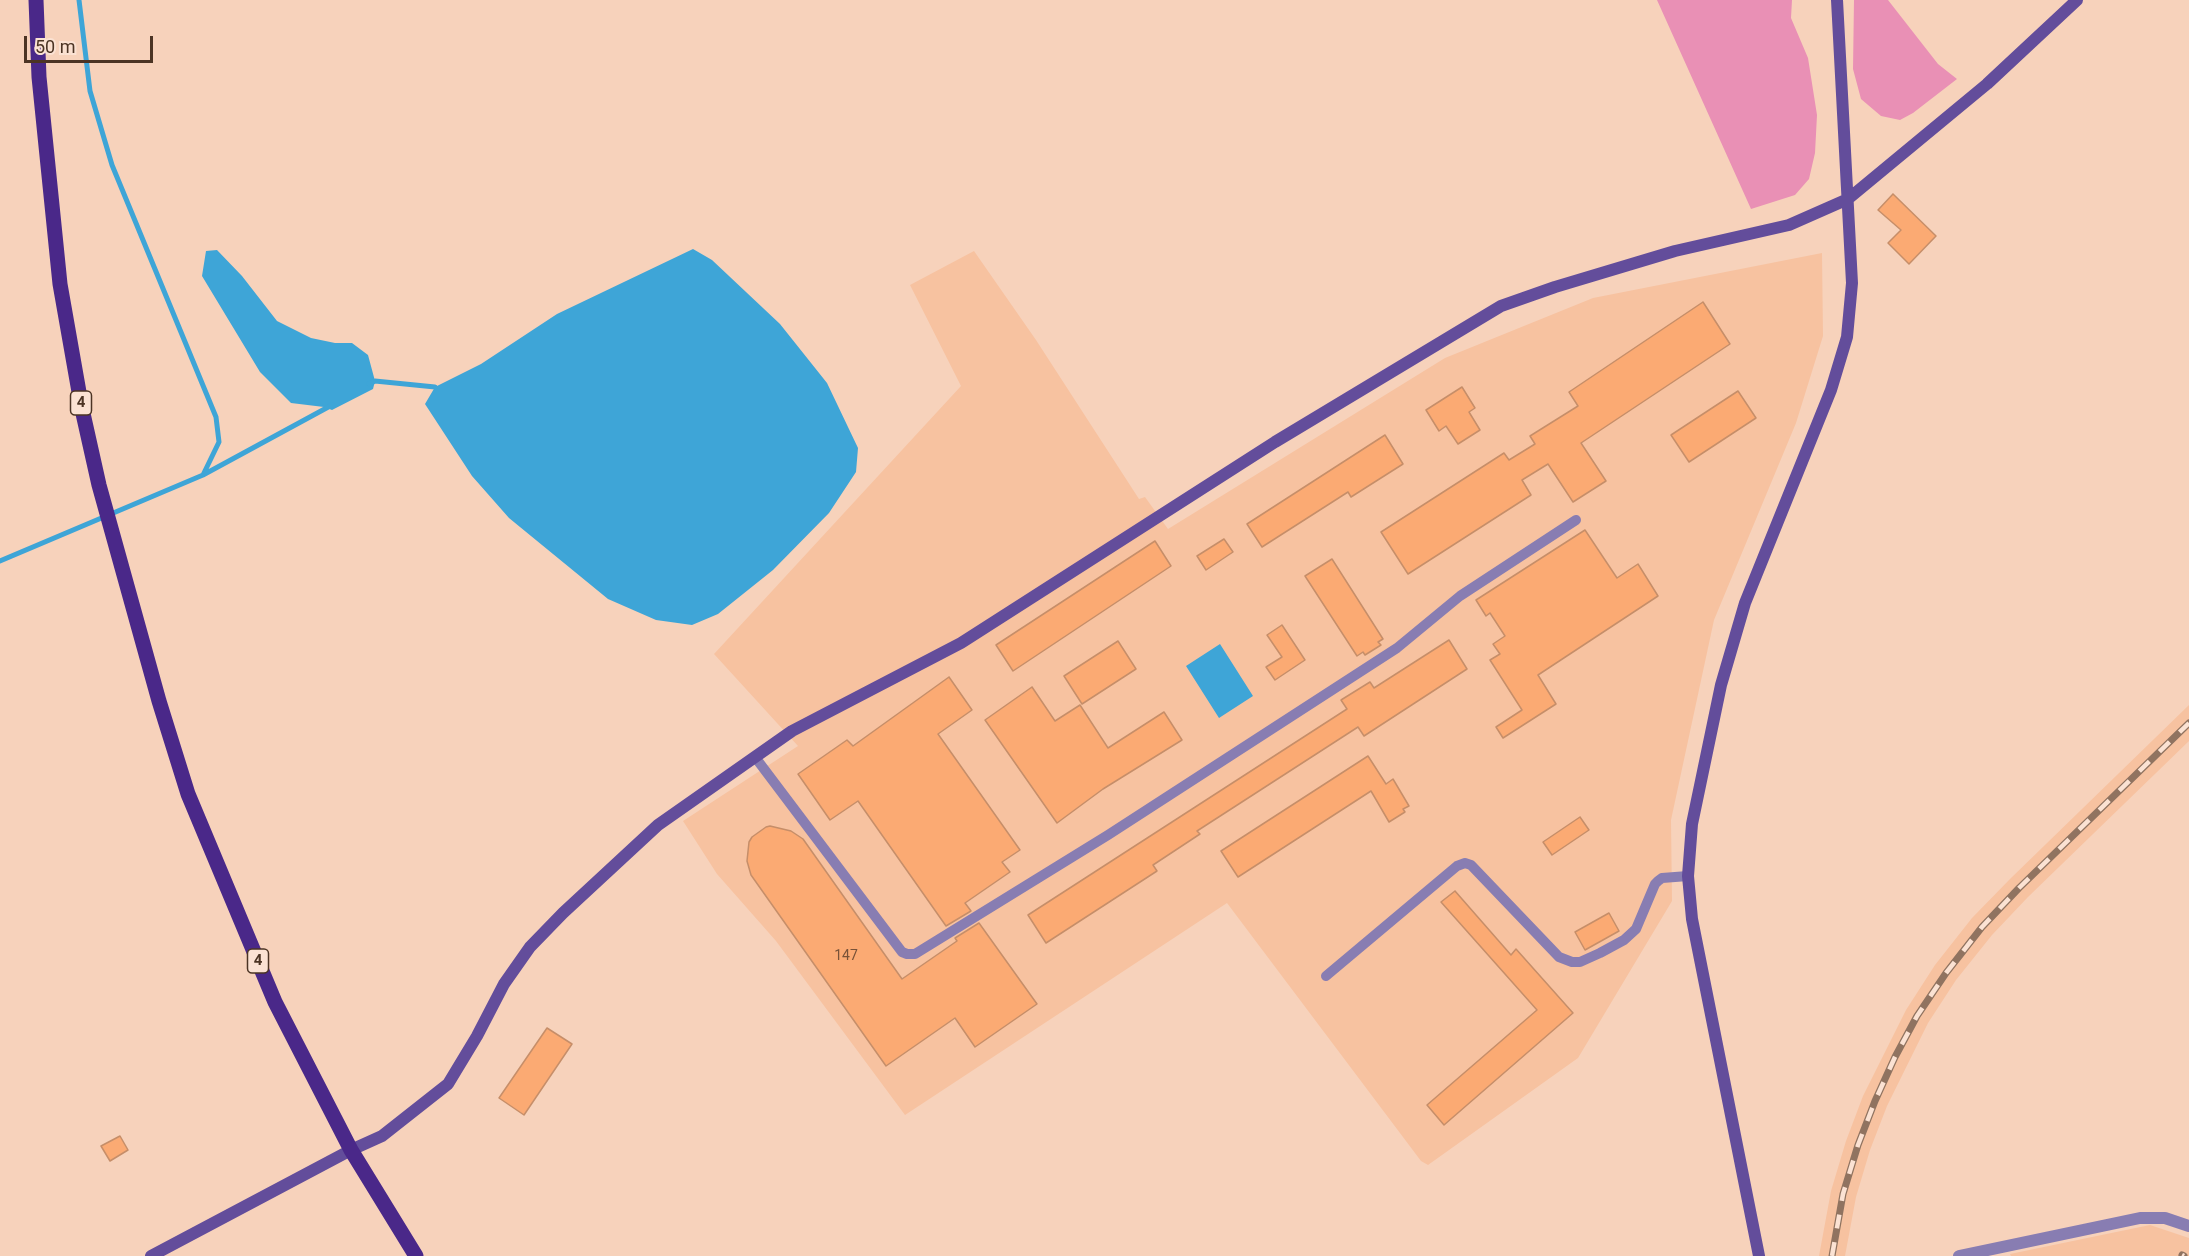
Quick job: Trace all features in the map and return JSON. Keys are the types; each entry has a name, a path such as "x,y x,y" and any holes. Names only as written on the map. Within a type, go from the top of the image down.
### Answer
{"main road":[{"name":"4","path":"36,0 39,77 60,284 94,464 128,592 188,794 275,1002 351,1150 416,1256"}],"street":[{"path":"1759,1256 1692,919 1688,876 1692,824 1721,685 1742,613 1831,390 1847,337 1851,283 1837,0"},
{"path":"151,1256 351,1150 382,1136 448,1084 477,1036 504,984 530,947 563,913 658,825 792,731 962,643 1275,442 1501,306 1554,287 1675,251 1790,225 1848,199 1987,84 2077,0"},
{"path":"1959,1256 2140,1218 2165,1218 2189,1226"}],"lane":[{"path":"755,756 902,952 915,954 1108,835 1387,654 1460,596 1576,520"},
{"path":"1326,976 1457,866 1464,863 1471,865 1559,957 1572,962 1580,962 1624,940 1636,928 1655,884 1662,878 1688,876"}],"shaded area":[{"path":"1657,0 1792,0 1791,18 1808,58 1817,115 1815,153 1809,179 1795,195 1751,209"},
{"path":"1854,0 1888,0 1938,64 1957,79 1913,113 1900,120 1881,116 1861,99 1853,69"},
{"path":"974,251 1036,340 1139,499 1145,497 1168,529 1445,358 1593,298 1822,253 1823,336 1796,423 1714,620 1671,820 1672,901 1578,1058 1428,1165 1421,1161 1227,903 905,1115 776,941 717,874 683,821 798,746 714,654 961,386 910,285"},
{"path":"2189,705 2189,741 2028,897 1992,935 1956,980 1928,1023 1887,1106 1870,1150 1856,1197 1845,1256 1819,1256 1831,1191 1863,1096 1906,1010 1935,965 1972,918 2010,879"},
{"path":"2150,1225 2189,1238 2189,1256 2011,1256 2010,1254"}],"water":[{"path":"693,249 712,260 780,324 827,383 858,448 856,472 829,513 773,570 718,614 692,625 656,620 608,599 509,518 472,476 425,404 435,387 481,364 557,314"},
{"path":"217,250 242,276 277,321 311,338 335,343 352,343 368,355 375,381 373,389 332,410 291,403 260,372 202,276 206,251"},
{"path":"1220,644 1253,696 1219,718 1186,666"}],"building":[{"path":"1893,194 1936,236 1909,264 1888,243 1901,230 1878,210"},
{"path":"1703,302 1730,344 1581,443 1606,481 1573,502 1548,464 1522,480 1531,495 1408,574 1381,532 1504,453 1509,460 1535,444 1530,436 1578,406 1569,392"},
{"path":"1462,387 1475,408 1469,412 1480,430 1458,444 1446,426 1439,431 1426,410"},
{"path":"1738,391 1756,418 1689,462 1671,435"},
{"path":"1385,435 1403,464 1351,497 1348,492 1262,547 1247,524"},
{"path":"1585,530 1617,578 1638,564 1658,596 1538,675 1556,704 1503,738 1496,727 1522,710 1490,660 1500,654 1493,644 1505,636 1490,613 1486,616 1476,600"},
{"path":"1224,539 1233,552 1206,570 1197,556"},
{"path":"1155,541 1171,566 1013,671 996,645"},
{"path":"1332,559 1383,639 1378,642 1381,645 1365,655 1363,652 1357,656 1305,576"},
{"path":"1282,625 1305,660 1275,680 1266,667 1282,657 1267,635"},
{"path":"1449,640 1467,669 1364,736 1358,727 1197,831 1200,834 1153,865 1157,871 1046,943 1028,915 1347,709 1341,700 1370,682 1374,688"},
{"path":"1118,641 1136,669 1082,704 1064,676"},
{"path":"949,677 972,710 938,734 1020,850 1002,862 1010,872 965,903 971,911 946,926 858,801 830,820 798,774 847,740 853,746"},
{"path":"1032,687 1055,721 1080,705 1108,748 1164,712 1182,740 1103,789 1057,823 985,720"},
{"path":"1368,756 1386,784 1393,779 1409,806 1403,809 1405,812 1389,822 1371,791 1238,877 1221,851"},
{"path":"1580,817 1589,830 1552,855 1543,842"},
{"path":"770,826 791,831 803,839 902,979 957,941 955,938 979,923 1037,1004 975,1047 955,1018 886,1066 751,875 747,861 749,842 752,837"},
{"path":"1455,891 1511,955 1516,949 1573,1013 1444,1125 1427,1105 1537,1010 1441,902"},
{"path":"1609,913 1619,931 1585,950 1575,932"},
{"path":"547,1028 572,1044 524,1115 499,1098"},
{"path":"120,1136 128,1150 110,1161 101,1146"}],"waterway":[{"path":"0,561 203,475 219,442 216,417 112,165 90,91 79,0"},
{"path":"369,384 375,381 435,387"},
{"path":"203,475 332,405"}],"railway":[{"path":"1832,1256 1843,1194 1858,1145 1895,1057 1917,1016 1946,973 1982,927 2019,888 2189,723"}]}
